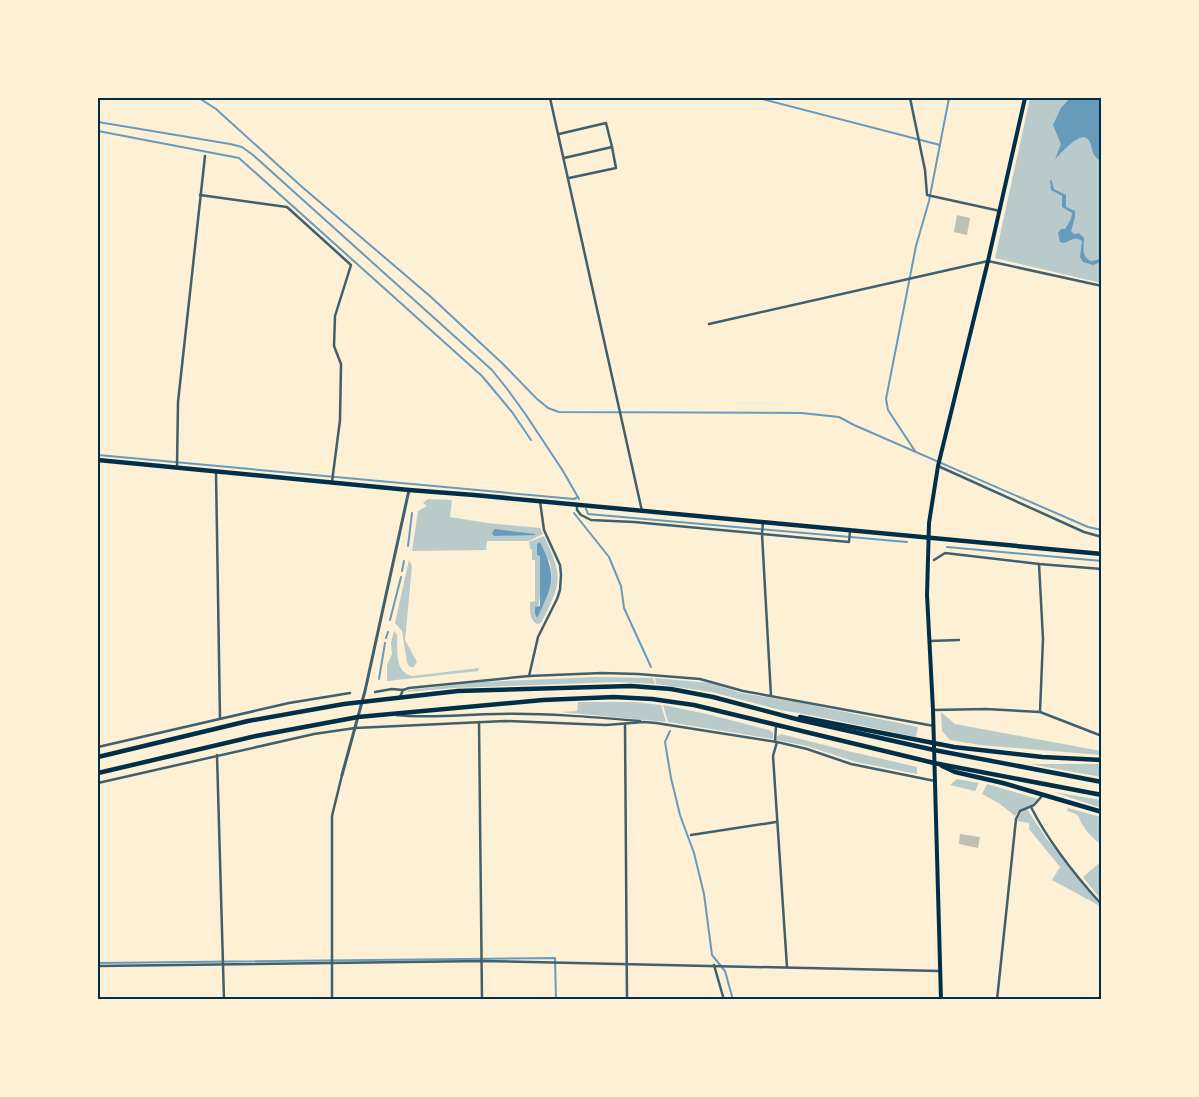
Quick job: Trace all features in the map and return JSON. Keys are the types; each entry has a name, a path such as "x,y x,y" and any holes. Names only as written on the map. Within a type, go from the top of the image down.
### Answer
{"main road":[{"path":"941,1000 934,726 926,594 928,538 938,466 1000,211 1024,98"},
{"path":"98,460 642,510 763,524 1102,554"},
{"path":"98,757 266,718 362,702 458,691 632,686 691,692 783,716 934,750 1102,782"},
{"path":"98,774 240,739 358,717 542,700 614,697 652,699 694,705 934,762 1102,795"},
{"path":"783,716 811,718 934,743 1042,757 1102,760"},
{"path":"934,762 955,772 1003,783 1102,812"}],"street":[{"path":"550,98 642,510"},
{"path":"910,98 925,170 927,195 1000,211"},
{"path":"559,134 606,123 612,147 616,168 569,178"},
{"path":"564,158 612,147"},
{"path":"177,467 178,402 205,156"},
{"path":"200,195 287,207 351,265 334,316 334,346 341,364 340,420 332,482"},
{"path":"709,324 988,261 1102,286"},
{"path":"938,466 1084,532 1102,537"},
{"path":"216,471 220,718"},
{"path":"332,1000 330,963 332,816 356,728 409,490"},
{"path":"529,676 538,637 560,590 561,575 560,565 544,530 540,501"},
{"path":"577,504 577,510 581,515 591,520 634,522 849,542 850,532"},
{"path":"763,524 771,696"},
{"path":"934,560 945,553 1102,569"},
{"path":"1039,564 1043,639 1040,712"},
{"path":"929,641 959,640"},
{"path":"527,655 533,656"},
{"path":"375,692 529,676 602,673 638,674 700,679 743,691 934,726"},
{"path":"400,697 403,690"},
{"path":"98,747 289,703 350,693"},
{"path":"933,710 986,709 1040,712 1102,736"},
{"path":"265,710 266,718"},
{"path":"390,714 421,716 541,714 644,722 776,742 807,749 851,764 935,781"},
{"path":"98,783 314,734 356,728 505,721 606,726 644,722"},
{"path":"479,722 482,1000"},
{"path":"314,734 317,724"},
{"path":"625,724 627,1000"},
{"path":"776,725 776,742 773,756 787,967"},
{"path":"217,755 224,1000"},
{"path":"997,1000 1016,819 1020,811 1034,806 1043,794"},
{"path":"1030,807 1075,875 1102,905"},
{"path":"691,835 776,822"},
{"path":"98,966 482,961 714,965 940,972"},
{"path":"714,965 724,1000"}],"shaded area":[{"path":"1030,98 1101,98 1101,283 995,258"},
{"path":"428,499 452,500 450,517 540,528 543,534 529,541 487,541 486,550 412,551 418,511 427,506 423,503"},
{"path":"544,536 554,561 558,580 553,598 541,623 537,624 531,617 530,612 530,602 535,601 535,560 532,560 532,549 530,549 529,542","holes":["540,555 549,560 552,575 550,589 537,616 540,596"]},
{"path":"409,560 412,566 405,640 417,662 413,668 407,662 402,631 395,623"},
{"path":"394,631 397,635 398,660 406,674 412,676 479,668 478,671 387,681 387,665 392,654 391,643"},
{"path":"597,677 653,678 655,684 617,682 454,688 406,692 409,690 481,682"},
{"path":"655,678 710,683 741,693 802,703 918,727 916,737 780,710 712,692 656,684"},
{"path":"578,702 634,702 661,705 666,722 560,712 577,711"},
{"path":"663,705 769,730 773,733 773,739 668,722"},
{"path":"941,712 955,724 1101,751 1101,755 980,745 950,740 942,731"},
{"path":"781,734 917,767 917,774 856,762 807,746 777,740 776,737"},
{"path":"1030,764 1101,764 1101,777"},
{"path":"957,779 979,783 975,791 950,785"},
{"path":"987,784 1038,799 1020,810 1015,816 1000,804 982,794"},
{"path":"1054,792 1101,800 1101,808"},
{"path":"1068,808 1101,817 1101,845 1088,832 1077,815 1067,811"},
{"path":"1027,809 1046,838 1101,906 1101,909 1098,905 1052,880 1060,867 1029,829 1029,823 1017,821 1020,814"},
{"path":"1098,864 1101,865 1101,900 1083,877"}],"water":[{"path":"1070,98 1101,98 1101,161 1096,158 1088,139 1084,137 1073,142 1055,159 1061,144 1053,125 1061,108"},
{"path":"1050,180 1054,189 1066,195 1066,207 1075,211 1071,231 1074,234 1079,233 1084,238 1086,257 1091,261 1101,259 1101,262 1093,265 1083,262 1080,257 1082,241 1075,239 1064,243 1060,242 1058,233 1061,229 1065,229 1072,213 1062,207 1062,196 1051,190"},
{"path":"495,529 535,535 494,536 492,533"},
{"path":"540,542 549,564 551,580 547,597 537,618 535,607 540,606 540,556 537,555 537,544"}],"building":[{"path":"957,215 970,218 967,235 954,232"},
{"path":"960,834 980,837 978,848 959,844"}],"waterway":[{"path":"199,98 216,109 301,186 431,297 548,408 559,412 801,413 839,417 1088,527 1102,530"},
{"path":"758,98 940,145"},
{"path":"915,451 888,410 886,399 916,246 929,201 949,98"},
{"path":"98,122 230,144 242,147 253,155 492,370 526,415 579,499"},
{"path":"98,131 239,158 482,376 512,412 531,440"},
{"path":"98,455 574,499 578,497"},
{"path":"586,509 588,514 907,542"},
{"path":"408,546 412,513"},
{"path":"574,513 609,557 621,586 624,608 651,667"},
{"path":"947,547 1102,561"},
{"path":"402,571 404,561"},
{"path":"390,620 401,577"},
{"path":"386,638 388,632"},
{"path":"379,679 385,643"},
{"path":"670,731 665,742 671,778 680,815 694,853 704,894 712,955 725,971 733,1000"},
{"path":"98,963 555,958 556,1000"}]}
